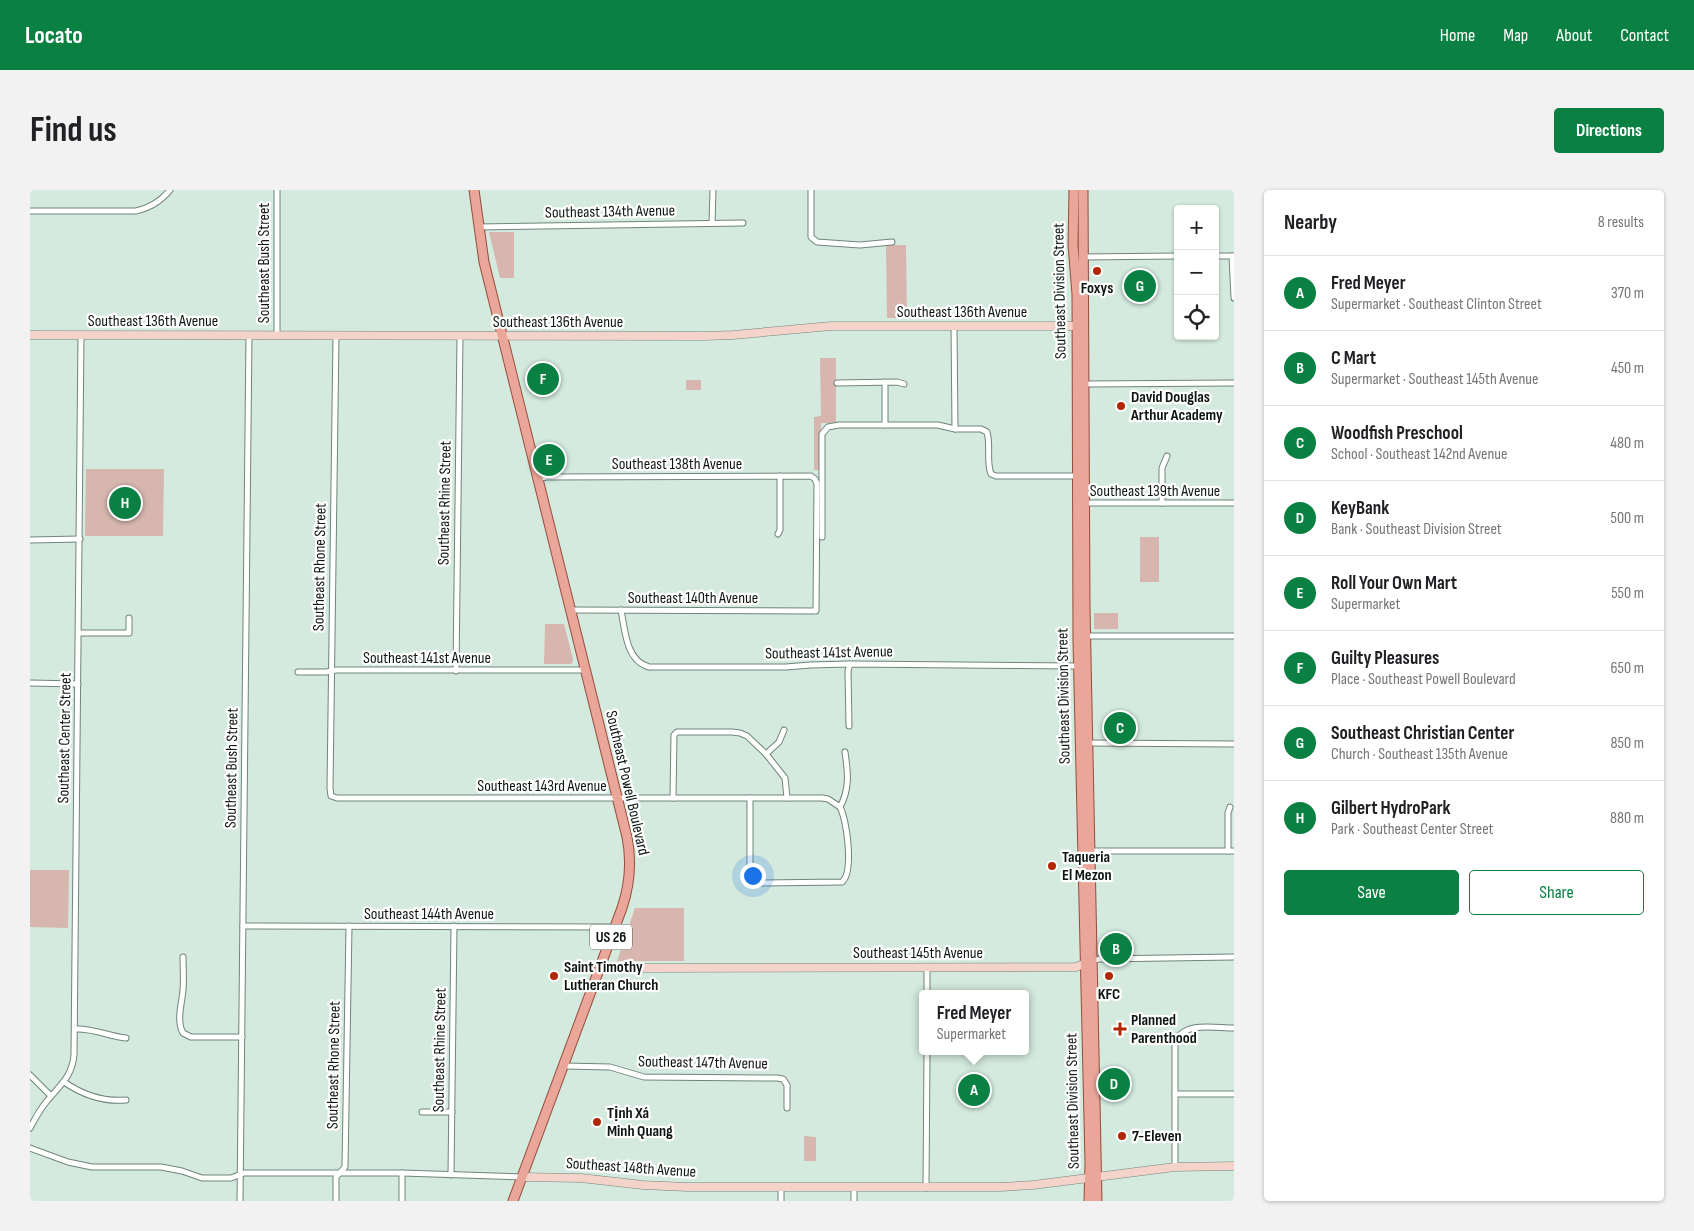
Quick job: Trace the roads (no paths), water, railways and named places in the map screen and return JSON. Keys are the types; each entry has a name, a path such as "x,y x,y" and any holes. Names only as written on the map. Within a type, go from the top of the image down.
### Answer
{"main road":[{"name":"Southeast Powell Boulevard","path":"474,190 484,262 504,335 512,383 516,390 618,799 628,843 630,870 626,896 513,1201"},
{"name":"Southeast Division Street","path":"1074,190 1073,245 1085,384 1077,609 1089,743 1089,962 1093,1177 1097,1201"},
{"name":"Southeast Division Street","path":"1082,190 1077,476 1081,503 1086,636 1083,667 1082,825 1089,962"},
{"path":"1073,245 1078,255 1082,257"},
{"path":"1077,609 1081,617 1081,632 1082,635 1086,636"},
{"path":"1082,825 1090,851"},
{"name":"Southeast Division Street","path":"1089,1201 1093,1177"}],"street":[{"path":"30,211 136,211 151,206 170,190"},
{"name":"Southeast Bush Street","path":"277,190 277,335"},
{"path":"712,223 713,190"},
{"path":"811,190 811,237 817,242 860,245 892,242"},
{"name":"Southeast 134th Avenue","path":"478,227 743,223"},
{"path":"1082,257 1174,256"},
{"path":"1219,256 1233,256 1234,298"},
{"name":"Southeast 136th Avenue","path":"30,335 713,336 824,326 1081,326"},
{"path":"954,326 956,429"},
{"name":"Southeast Center Street","path":"30,1128 40,1110 64,1082 74,1060 81,335"},
{"name":"Southeast Bush Street","path":"240,1201 249,335"},
{"name":"Southeast Rhone Street","path":"333,797 330,795 330,788 336,335"},
{"name":"Southeast Rhine Street","path":"456,671 460,336"},
{"path":"885,382 885,425"},
{"path":"836,383 885,382 904,384"},
{"path":"1085,384 1234,383"},
{"path":"822,537 822,434 828,427 839,425 938,425 956,429 981,429 987,432 989,438 989,469 991,474 996,476 1077,476"},
{"path":"1162,503 1162,468 1168,456"},
{"path":"778,534 780,530 780,476"},
{"name":"Southeast 138th Avenue","path":"538,479 556,477 811,476 817,484 816,611"},
{"name":"Southeast 139th Avenue","path":"1081,503 1234,503"},
{"path":"30,540 80,540"},
{"name":"Southeast 140th Avenue","path":"570,610 816,611"},
{"name":"Southeast 141st Avenue","path":"621,610 631,654 637,662 649,667 786,667 850,664 1083,667"},
{"path":"79,633 129,633 129,618"},
{"path":"1086,636 1234,636"},
{"path":"849,726 848,671 850,664"},
{"name":"Southeast 141st Avenue","path":"298,672 585,670"},
{"path":"30,683 78,684"},
{"path":"766,754 779,742 784,730"},
{"path":"673,798 674,736 677,732 740,733 747,736 766,754 785,778 787,798"},
{"path":"1089,743 1234,744"},
{"path":"750,798 750,876 754,882 842,882 846,878 848,868 846,820 840,807 848,787 845,752"},
{"name":"Southeast 143rd Avenue","path":"333,797 822,798 828,799 840,807"},
{"path":"1090,851 1231,851 1228,813 1230,807"},
{"name":"Southeast 144th Avenue","path":"243,926 615,927"},
{"name":"Southeast Rhone Street","path":"336,1201 336,1177 345,1167 349,926"},
{"name":"Southeast Rhine Street","path":"451,1175 454,926"},
{"path":"183,957 180,1026 183,1033 190,1037 242,1037"},
{"name":"Southeast 145th Avenue","path":"601,966 609,968 1076,967 1099,959 1234,957"},
{"path":"927,967 927,990"},
{"path":"1175,1167 1175,1041 1184,1030 1192,1028 1234,1028"},
{"path":"75,1029 95,1030 126,1038"},
{"path":"926,1188 927,1055"},
{"name":"Southeast 147th Avenue","path":"564,1066 610,1067 644,1077 783,1079 787,1085 787,1108"},
{"path":"30,1075 51,1096"},
{"path":"64,1082 74,1090 91,1096 112,1101 126,1100"},
{"path":"1175,1094 1234,1094"},
{"path":"422,1112 452,1112"},
{"name":"Southeast 148th Avenue","path":"30,1148 68,1162 92,1167 161,1167 182,1171 202,1178 231,1178 244,1173 402,1173 581,1178 668,1186 854,1188 1025,1186 1175,1167 1234,1166"},
{"path":"402,1173 402,1201"},
{"path":"781,1187 781,1201"},
{"path":"854,1188 854,1201"}],"place":[{"name":"Foxys","path":"1097,271"},
{"name":"Southeast Christian Center","path":"1140,286"},
{"name":"Guilty Pleasures","path":"543,379"},
{"name":"David Douglas Arthur Academy","path":"1121,406"},
{"name":"Roll Your Own Mart","path":"549,460"},
{"name":"Gilbert HydroPark","path":"125,503"},
{"name":"Woodfish Preschool","path":"1120,728"},
{"name":"Taqueria El Mezon","path":"1052,866"},
{"name":"C Mart","path":"1116,949"},
{"name":"Saint Timothy Lutheran Church","path":"554,976"},
{"name":"KFC","path":"1109,976"},
{"name":"Planned Parenthood","path":"1120,1029"},
{"name":"KeyBank","path":"1114,1084"},
{"name":"Fred Meyer","path":"974,1090"},
{"name":"Tịnh Xá Minh Quang","path":"597,1122"},
{"name":"7-Eleven","path":"1122,1136"}]}
